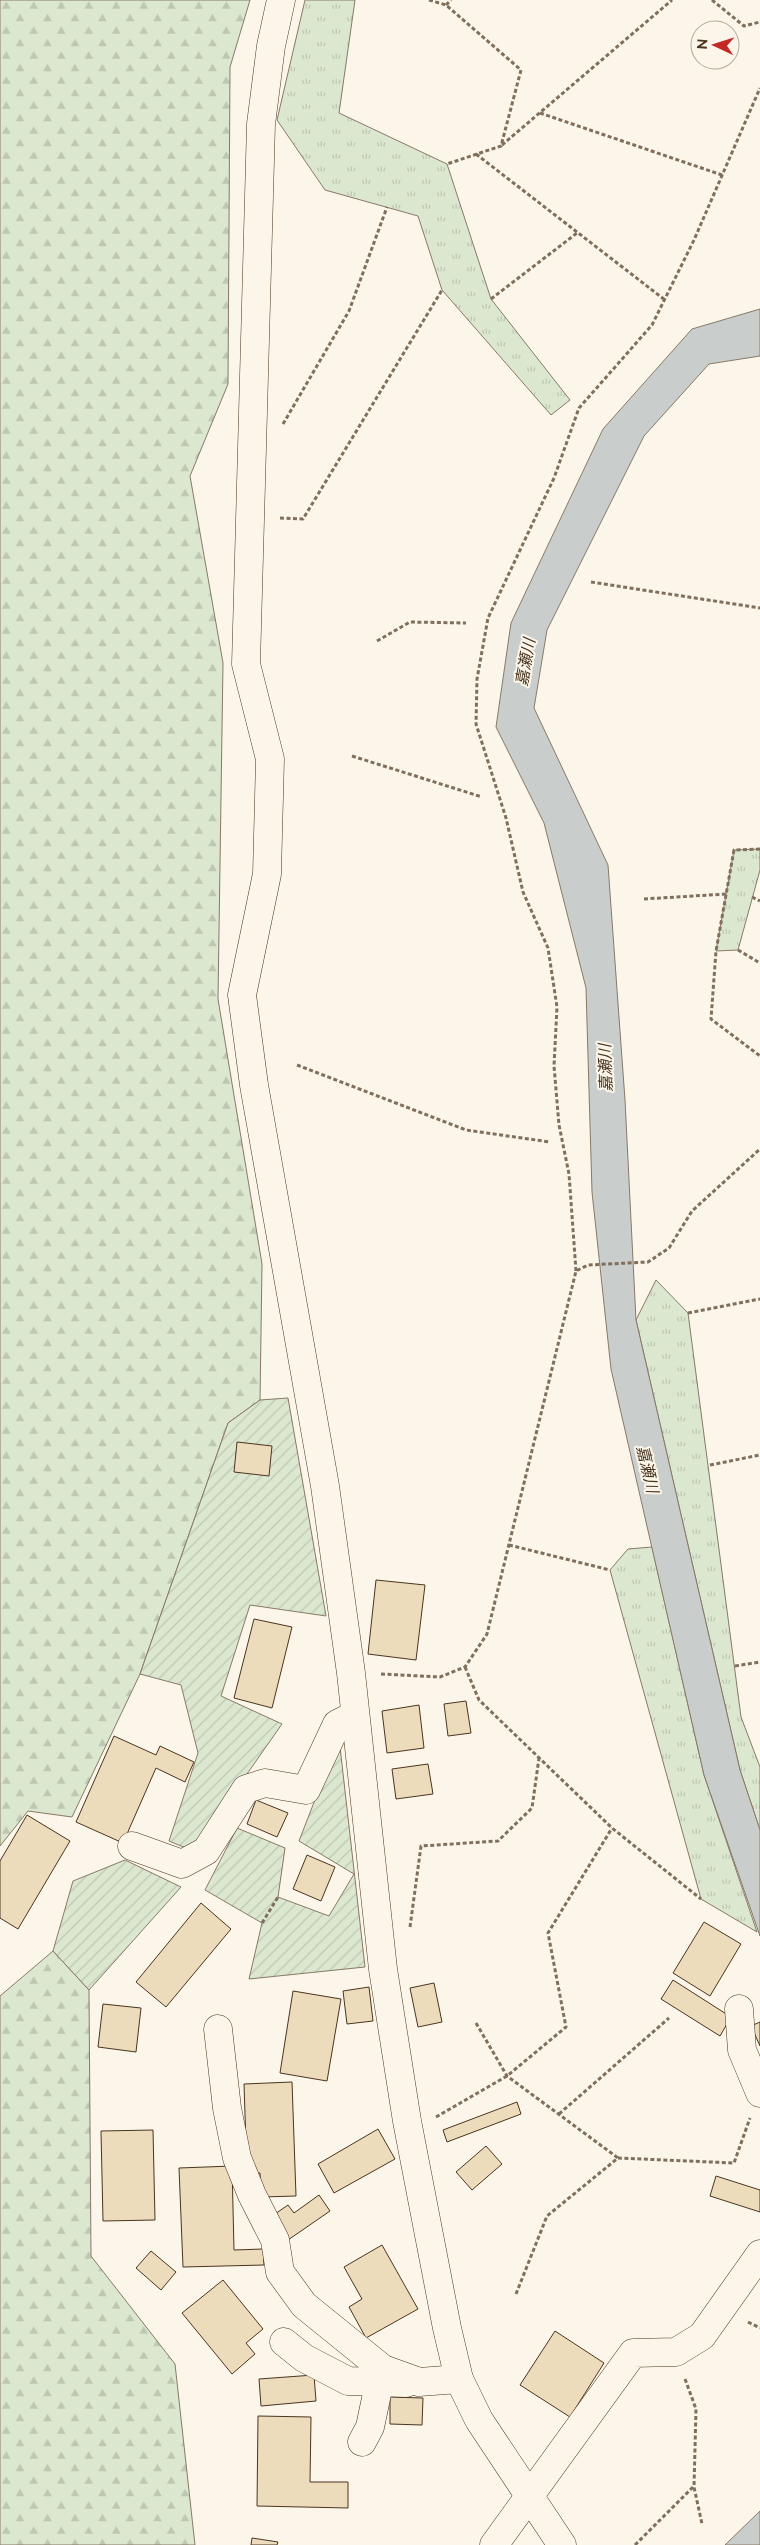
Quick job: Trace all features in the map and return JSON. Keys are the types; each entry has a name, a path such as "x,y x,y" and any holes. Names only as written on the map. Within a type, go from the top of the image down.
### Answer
{"street":[{"path":"281,0 271,46 261,124 246,664 270,759 267,874 242,995 254,1086 325,1486 351,1673 383,1969 430,2247 459,2379 479,2420 562,2545"},
{"path":"132,1846 182,1864 206,1851 246,1789 265,1783 306,1790 337,1724 355,1715"},
{"path":"740,2009 742,2050 760,2092"},
{"path":"218,2029 227,2108 238,2158 252,2195 275,2240 280,2272 304,2306 383,2369 419,2382"},
{"path":"494,2545 530,2498 633,2353 676,2352 702,2336 760,2254"},
{"path":"284,2342 304,2358 348,2380 379,2384 459,2379"},
{"path":"362,2442 370,2427 379,2384"}],"path":[{"path":"429,0 446,6 521,70 501,146"},
{"path":"446,6 451,0"},
{"path":"447,164 501,146 672,0"},
{"path":"712,0 744,26 760,22"},
{"path":"351,1673 440,1677 465,1667 487,1634 576,1270 569,1174 558,1115 554,1066 557,1007 548,948 523,892 506,818 476,724 477,679 488,618 554,478 579,408 652,325 694,240 760,88"},
{"path":"540,113 722,176"},
{"path":"476,154 665,300"},
{"path":"279,431 348,311 387,207"},
{"path":"492,299 578,233"},
{"path":"272,518 303,519 442,290"},
{"path":"591,582 760,608"},
{"path":"377,641 410,622 466,623"},
{"path":"352,756 482,797"},
{"path":"760,849 734,850 716,951 711,1019 760,1056"},
{"path":"644,899 726,894"},
{"path":"752,897 760,901"},
{"path":"738,950 760,962"},
{"path":"297,1065 466,1130 550,1142"},
{"path":"576,1270 588,1265 648,1262 669,1248 692,1211 760,1149"},
{"path":"688,1313 760,1299"},
{"path":"710,1465 760,1455"},
{"path":"509,1545 610,1570"},
{"path":"735,1666 760,1662"},
{"path":"465,1667 479,1700 612,1828 701,1899"},
{"path":"409,1933 421,1846 498,1841 532,1808 539,1758"},
{"path":"431,2119 507,2076 566,2027 548,1933 612,1828"},
{"path":"262,1923 278,1897"},
{"path":"559,2114 669,2018"},
{"path":"476,2023 507,2076 618,2158 734,2163 760,2092"},
{"path":"516,2294 547,2216 618,2158"},
{"path":"676,2352 696,2410 694,2487 702,2524"},
{"path":"635,2545 694,2487"}],"green space":[{"path":"0,0 250,0 230,67 228,384 190,476 223,663 218,999 262,1264 260,1400 228,1423 140,1674 72,1817 28,1811 0,1846"},
{"path":"305,0 355,0 339,113 447,164 491,299 570,400 551,415 442,290 418,216 325,190 277,120"},
{"path":"760,849 760,870 738,950 716,951 734,850"},
{"path":"656,1280 688,1313 741,1717 760,1767 760,1830 740,1770 636,1320"},
{"path":"288,1398 326,1616 250,1605 221,1696 282,1724 193,1851 169,1841 198,1753 181,1685 140,1674 228,1423 260,1400"},
{"path":"652,1547 704,1775 757,1932 701,1899 610,1570 628,1549"},
{"path":"339,1738 365,1967 249,1979 262,1923 205,1890 237,1828 285,1848 278,1897 329,1916 354,1874 299,1841"},
{"path":"125,1860 181,1887 89,1990 53,1951 73,1881"},
{"path":"53,1951 89,1990 91,2256 175,2364 195,2545 0,2545 0,1996"}],"water":[{"name":"嘉瀬川","path":"760,309 760,356 709,364 644,436 547,630 534,708 608,865 625,1100 636,1320 740,1770 760,1830 760,1936 704,1775 611,1369 592,1192 586,988 544,823 496,727 511,623 603,429 692,329"},
{"path":"760,2511 760,2545 725,2545"}],"building":[{"path":"237,1442 272,1446 269,1476 234,1472"},
{"path":"376,1580 425,1585 416,1660 368,1654"},
{"path":"254,1619 292,1627 272,1708 234,1698"},
{"path":"466,1701 471,1733 448,1736 444,1704"},
{"path":"419,1705 424,1748 387,1753 382,1711"},
{"path":"114,1736 156,1755 160,1746 194,1762 185,1782 156,1768 123,1843 76,1822"},
{"path":"428,1764 433,1794 396,1799 392,1769"},
{"path":"256,1800 288,1813 277,1837 247,1824"},
{"path":"27,1815 70,1841 18,1929 0,1918 0,1861"},
{"path":"307,1855 335,1867 321,1901 293,1889"},
{"path":"201,1903 231,1929 166,2007 136,1982"},
{"path":"704,1922 741,1944 710,1996 673,1973"},
{"path":"673,1980 731,2017 720,2036 661,1999"},
{"path":"434,1983 442,2022 418,2027 410,1988"},
{"path":"369,1987 373,2021 347,2024 343,1991"},
{"path":"293,1991 341,1999 327,2081 280,2073"},
{"path":"103,2004 141,2008 136,2052 98,2047"},
{"path":"760,2022 760,2046 751,2026"},
{"path":"292,2082 296,2196 261,2197 260,2173 247,2174 244,2084"},
{"path":"517,2102 521,2114 447,2142 443,2130"},
{"path":"378,2129 395,2159 334,2193 318,2164"},
{"path":"153,2130 155,2220 103,2221 101,2131"},
{"path":"486,2146 502,2164 472,2190 456,2172"},
{"path":"232,2166 234,2250 263,2249 264,2265 183,2267 179,2168"},
{"path":"716,2176 760,2190 760,2212 710,2196"},
{"path":"319,2195 330,2211 288,2240 272,2216 288,2205 294,2213"},
{"path":"382,2245 418,2309 366,2338 349,2307 362,2299 344,2267"},
{"path":"151,2251 176,2272 161,2290 136,2268"},
{"path":"223,2280 263,2329 246,2343 255,2354 232,2374 182,2313"},
{"path":"555,2331 604,2363 570,2417 520,2385"},
{"path":"314,2375 316,2401 261,2406 259,2379"},
{"path":"390,2397 423,2398 422,2425 390,2424"},
{"path":"258,2416 311,2417 310,2482 348,2482 348,2508 257,2506"},
{"path":"252,2538 278,2542 277,2545 251,2545"}]}
